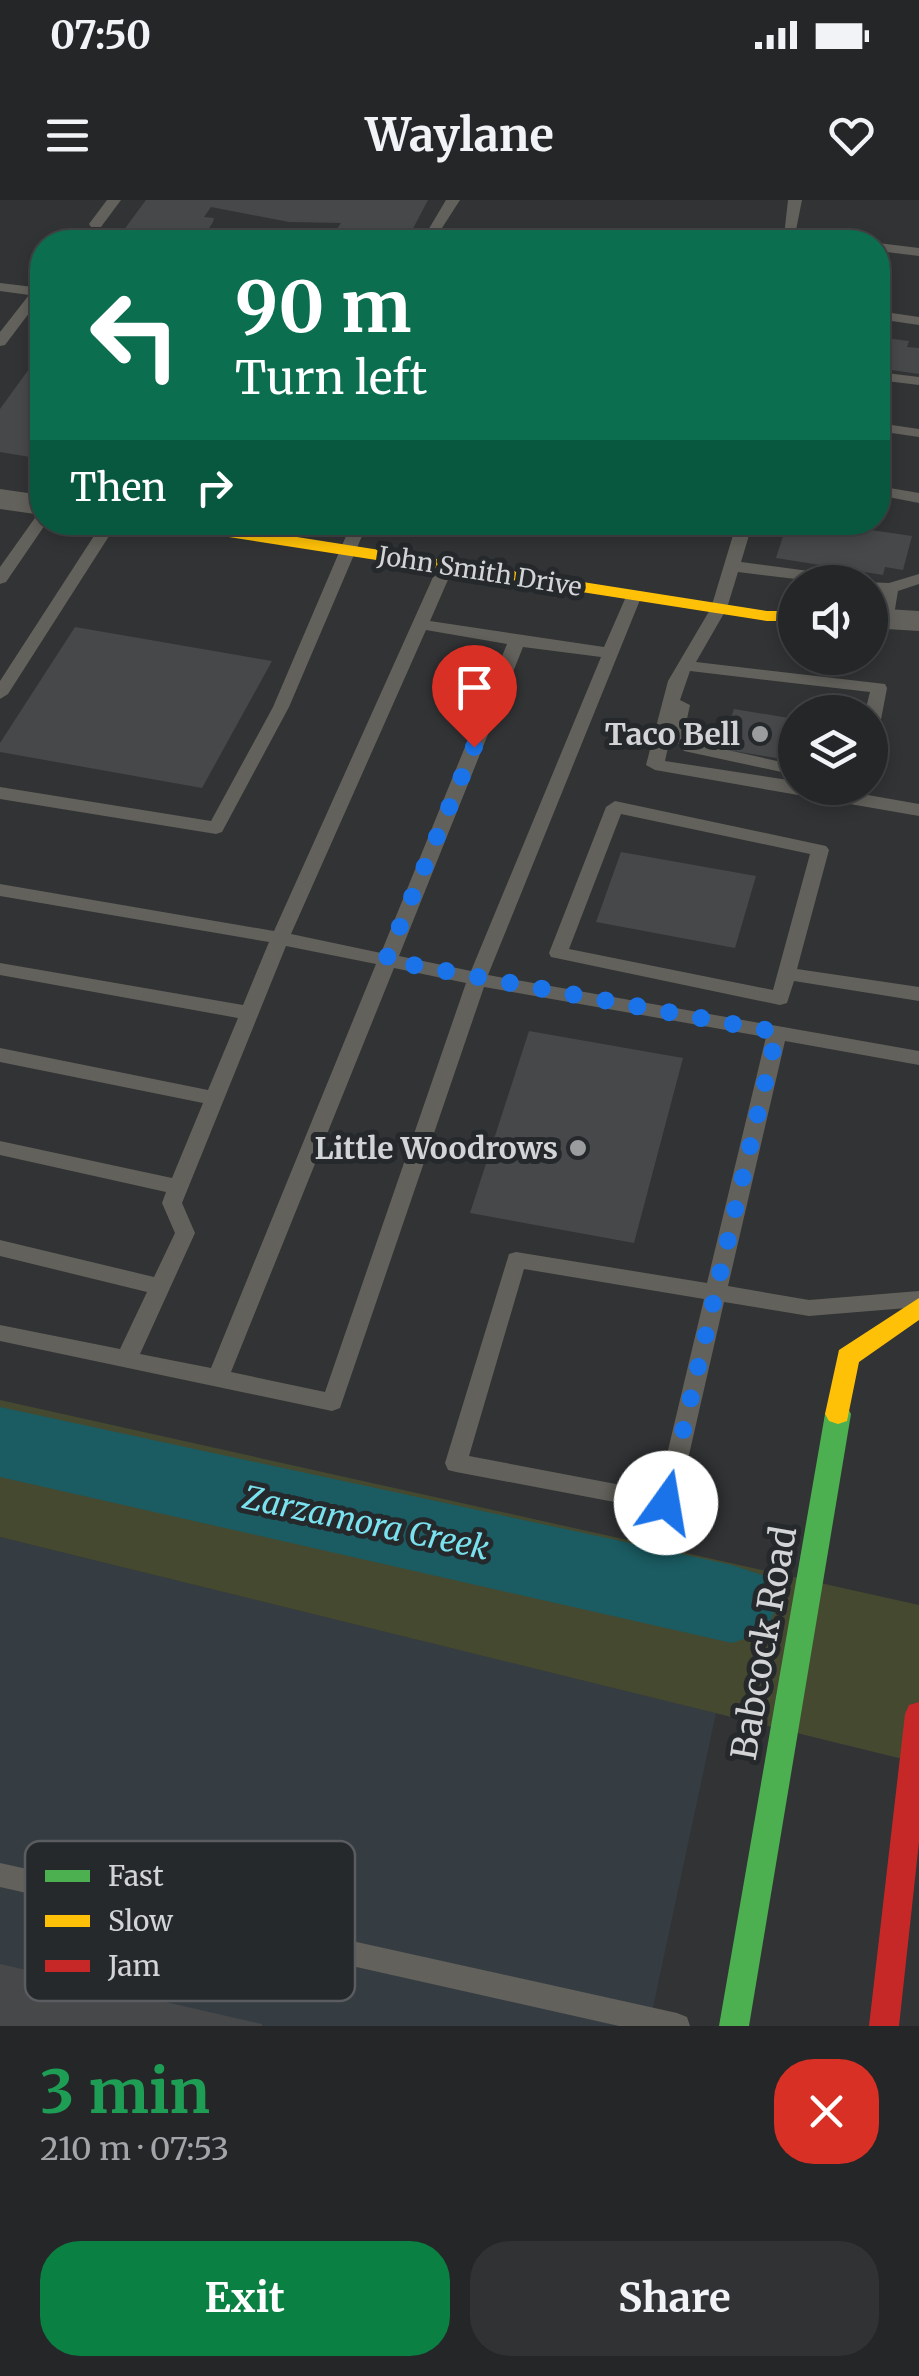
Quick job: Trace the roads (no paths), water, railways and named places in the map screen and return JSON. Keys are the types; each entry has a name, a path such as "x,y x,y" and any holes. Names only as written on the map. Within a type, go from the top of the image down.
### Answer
{"main road":[{"name":"John Smith Drive","path":"271,535 348,551 778,614"},
{"name":"Babcock Road","path":"734,2026 848,1357 919,1307"},
{"path":"884,2026 912,1837 919,1714"}],"street":[{"path":"0,499 30,503"}],"lane":[{"path":"96,224 114,200"},
{"path":"434,230 452,200"},
{"path":"790,230 795,200"},
{"path":"890,248 919,252"},
{"path":"0,286 30,290"},
{"path":"0,342 30,304"},
{"path":"890,317 919,321"},
{"path":"890,377 919,381"},
{"path":"890,388 919,392"},
{"path":"890,429 919,433"},
{"path":"890,493 919,498"},
{"path":"0,579 30,535"},
{"path":"0,694 103,535"},
{"path":"0,793 216,828 280,707 355,535"},
{"path":"741,535 718,608 680,673 656,765 778,784"},
{"path":"126,1359 184,1233 172,1203 214,1098 280,938 446,566"},
{"path":"732,566 778,572"},
{"path":"892,611 919,579"},
{"path":"0,1333 332,1402 477,979 634,595"},
{"path":"420,624 610,653"},
{"path":"219,1376 517,641"},
{"path":"680,673 879,688 878,695"},
{"path":"680,673 685,695 676,728 690,747 778,766"},
{"path":"888,802 919,810"},
{"path":"614,807 820,850 788,974 780,998 558,953 614,807"},
{"path":"0,890 280,938 477,979 919,1058"},
{"path":"0,969 249,1014"},
{"path":"788,974 919,994"},
{"path":"777,1032 716,1295 666,1503 456,1463 516,1260 716,1295 821,1308 919,1299"},
{"path":"0,1055 214,1098"},
{"path":"0,1148 179,1187"},
{"path":"0,1248 160,1287"},
{"path":"0,1875 25,1881"},
{"path":"355,1954 676,2026"}],"waterway":[{"name":"Zarzamora Creek","path":"0,1442 732,1604"}],"place":[{"name":"Taco Bell","path":"760,734"},
{"name":"Little Woodrows","path":"578,1148"}]}
